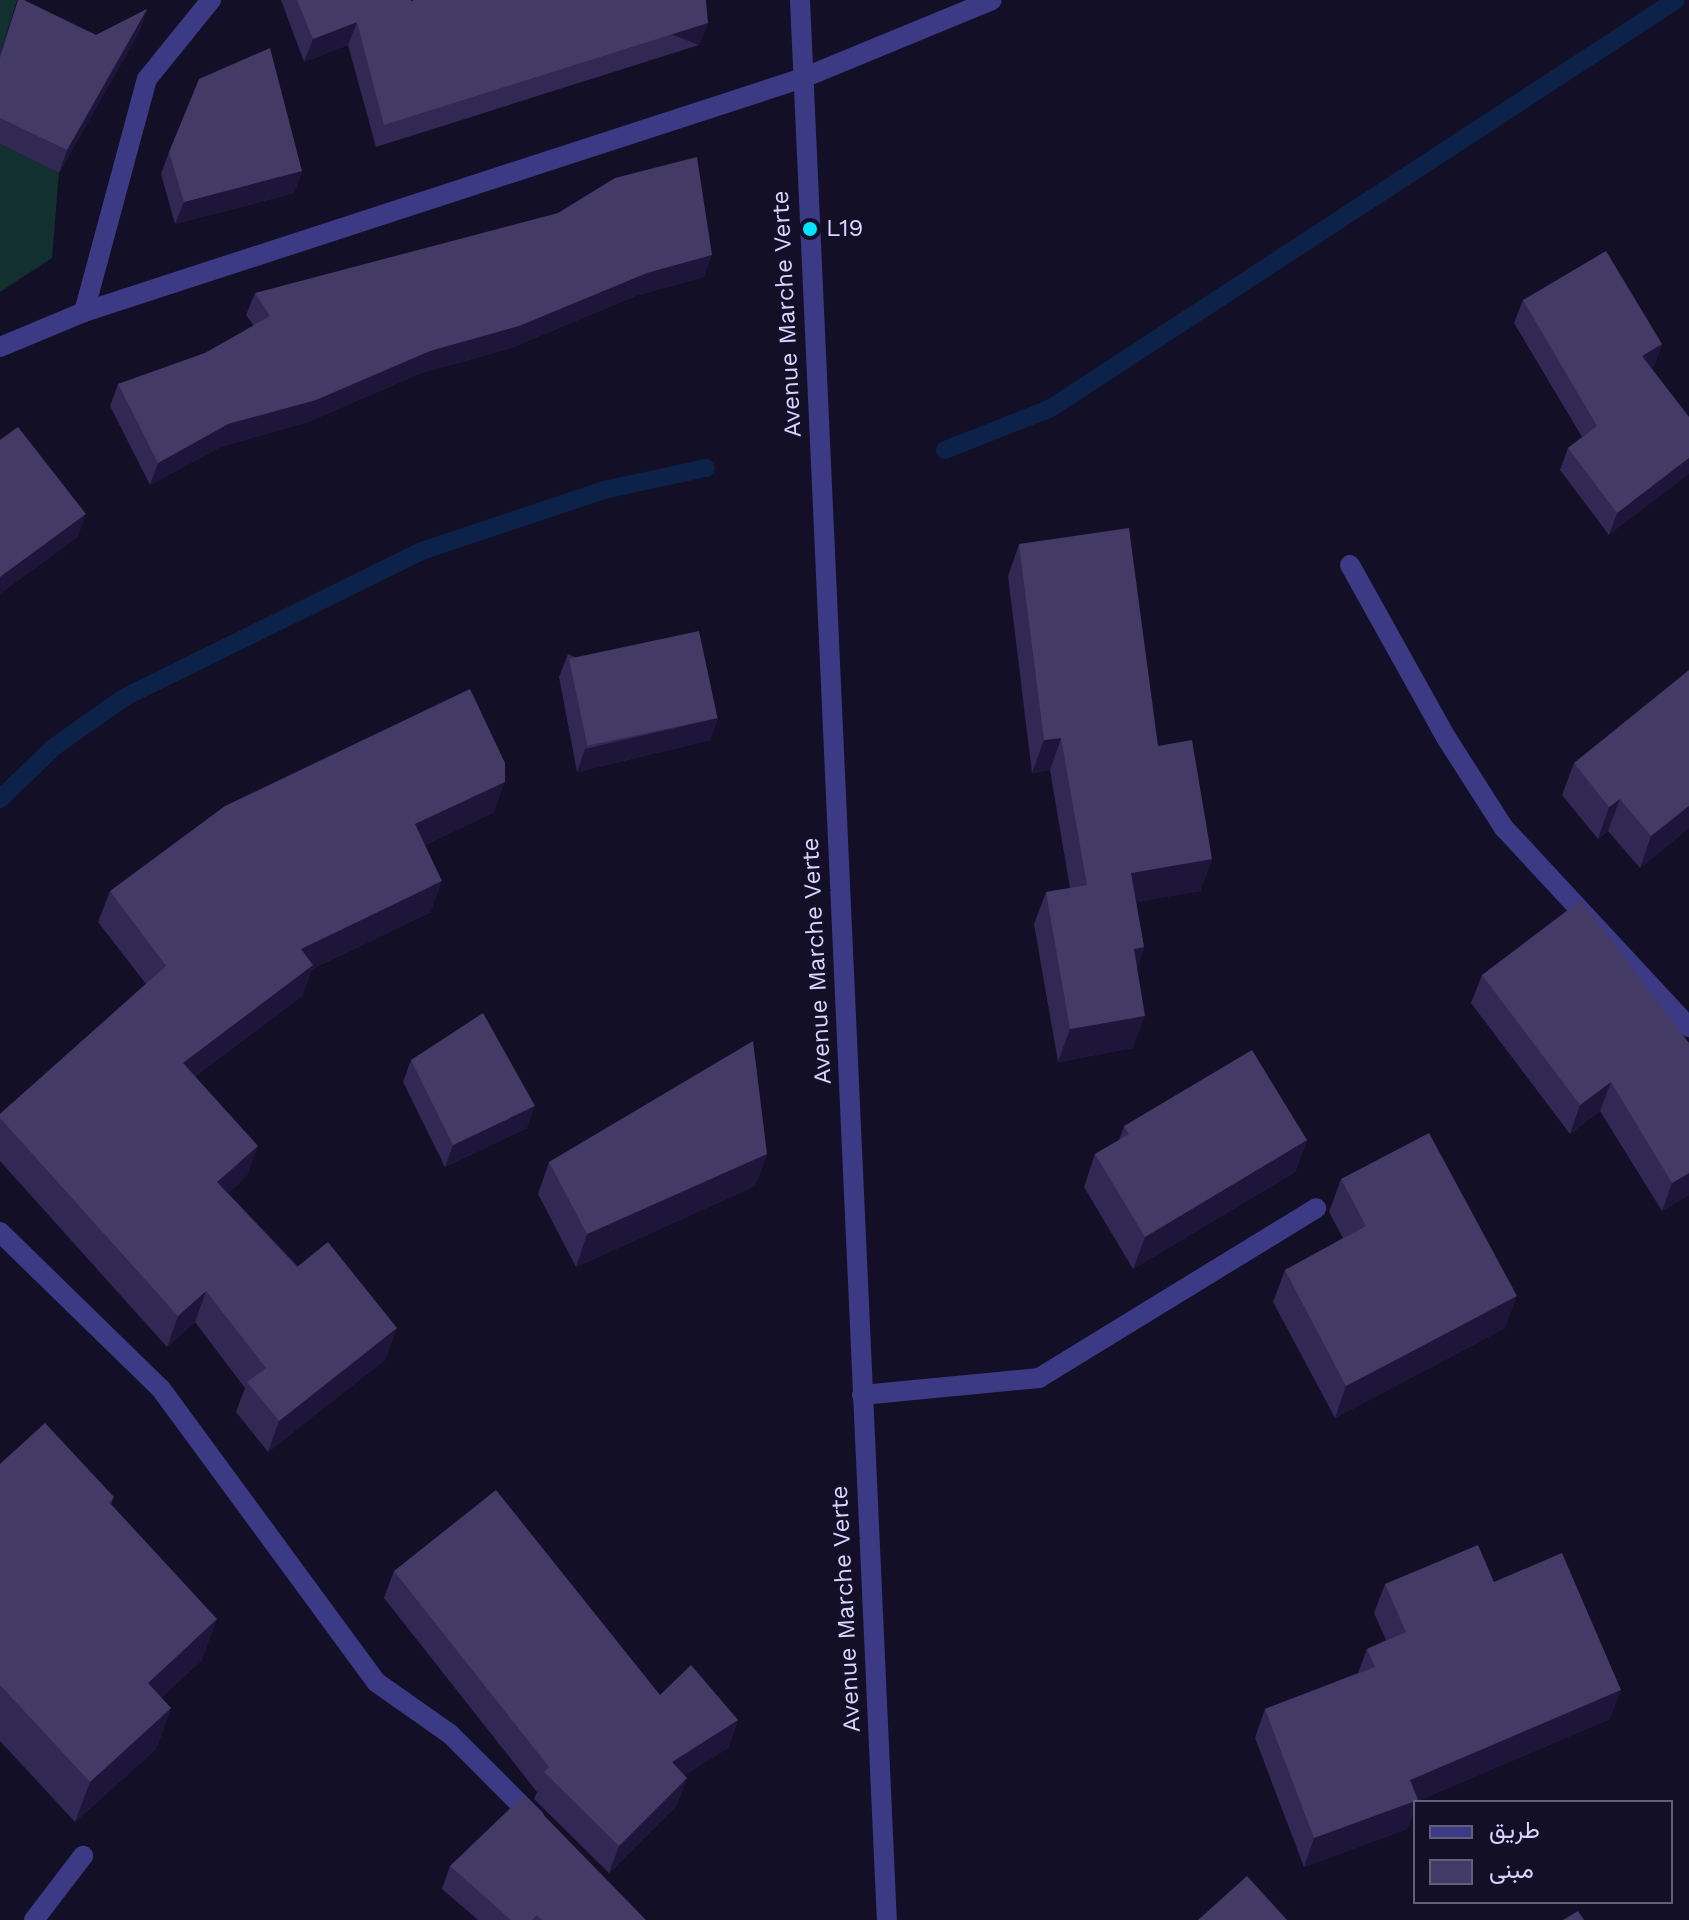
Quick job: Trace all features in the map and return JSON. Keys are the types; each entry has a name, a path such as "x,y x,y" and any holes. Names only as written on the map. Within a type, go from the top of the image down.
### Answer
{"street":[{"path":"84,312 147,79 211,0"},
{"name":"Avenue Marche Verte","path":"800,0 887,1920"},
{"path":"0,347 84,312 803,78 992,0"},
{"path":"1350,565 1447,739 1504,828 1689,1027"},
{"path":"862,1395 1039,1378 1316,1208"},
{"path":"0,1232 161,1389 376,1682 450,1734 549,1833"},
{"path":"34,1920 83,1856"}],"green space":[{"path":"0,0 17,0 0,54"},
{"path":"0,144 59,173 52,258 0,292"}],"building":[{"path":"18,0 24,0 96,35 147,9 67,150 0,118 0,58"},
{"path":"297,0 706,0 708,23 384,125 357,22 313,39"},
{"path":"270,48 302,171 184,202 169,152 199,79"},
{"path":"697,157 712,255 647,273 519,326 430,351 316,400 228,424 158,463 118,384 205,353 270,316 255,293 558,213 615,178"},
{"path":"1606,251 1662,344 1642,356 1689,417 1689,458 1617,513 1568,448 1597,426 1523,300"},
{"path":"18,427 86,514 0,577 0,440"},
{"path":"1129,528 1158,746 1192,740 1212,859 1131,873 1144,947 1134,949 1145,1016 1070,1029 1046,892 1087,885 1061,738 1044,740 1019,544"},
{"path":"699,631 718,718 587,746 569,659"},
{"path":"1689,670 1689,806 1651,836 1620,799 1609,807 1574,763"},
{"path":"470,689 505,763 505,782 415,824 442,881 301,949 313,965 183,1063 258,1146 217,1182 297,1267 328,1242 397,1328 279,1421 247,1382 266,1368 206,1291 178,1316 0,1118 0,1114 166,966 110,891 225,806"},
{"path":"1581,900 1689,1043 1689,1173 1672,1183 1611,1082 1580,1105 1482,975"},
{"path":"483,1013 535,1106 453,1145 411,1060"},
{"path":"753,1041 767,1154 587,1234 549,1162"},
{"path":"1252,1050 1307,1140 1145,1237 1095,1154 1129,1134 1124,1126"},
{"path":"1429,1133 1517,1296 1346,1386 1285,1270 1366,1226 1341,1179"},
{"path":"45,1423 114,1497 109,1502 217,1619 148,1683 171,1708 90,1782 0,1685 0,1464"},
{"path":"496,1490 660,1695 691,1665 738,1720 672,1762 687,1778 619,1846 544,1772 549,1767 394,1571"},
{"path":"1478,1545 1494,1582 1562,1553 1621,1690 1410,1780 1418,1800 1314,1838 1265,1709 1375,1667 1367,1649 1406,1632 1385,1584"},
{"path":"524,1795 646,1920 542,1920 537,1915 532,1920 511,1920 450,1866"},
{"path":"1247,1876 1287,1920 1198,1920"},
{"path":"1578,1911 1584,1920 1563,1920"}],"waterway":[{"path":"945,450 1051,408 1676,0"},
{"path":"0,799 54,747 125,697 422,551 604,490 706,468"}],"place":[{"name":"L19","path":"810,229"}]}
